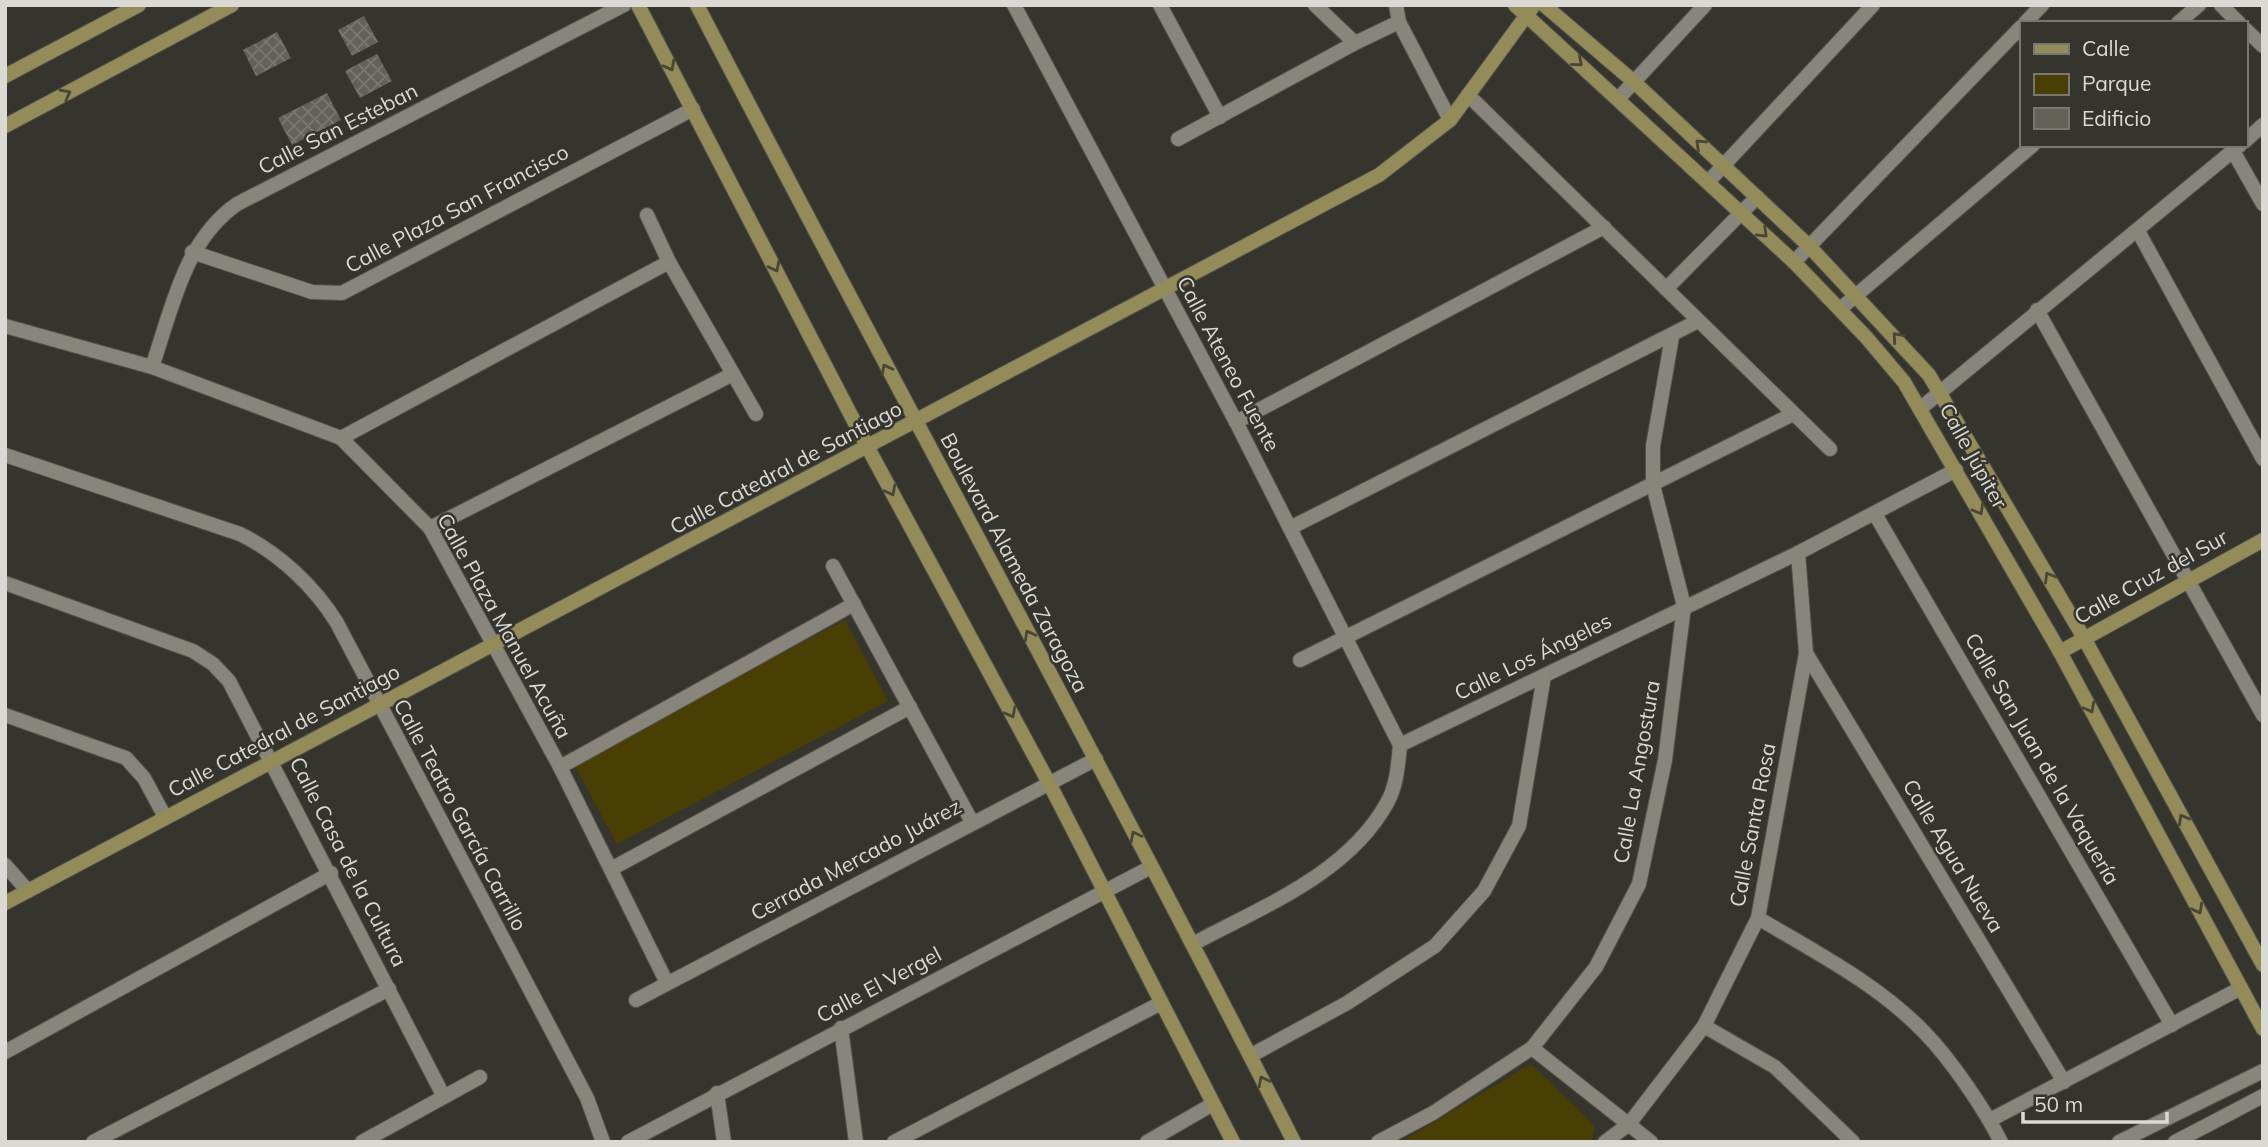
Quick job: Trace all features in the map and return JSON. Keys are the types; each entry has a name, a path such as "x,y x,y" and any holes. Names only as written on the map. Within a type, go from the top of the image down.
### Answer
{"street":[{"path":"5,76 139,5"},
{"path":"5,126 233,5"},
{"name":"Calle San Esteban","path":"152,366 192,252 218,218 237,204 624,5"},
{"path":"638,5 868,448 1049,783 1233,1142"},
{"name":"Boulevard Alameda Zaragoza","path":"697,5 915,424 1096,759 1294,1142"},
{"name":"Calle Ateneo Fuente","path":"1014,5 1236,422 1400,745"},
{"path":"1160,5 1220,117"},
{"path":"1315,5 1355,43"},
{"path":"1396,5 1399,22 1450,120"},
{"name":"Calle Júpiter","path":"1515,5 1530,11 1794,262 1840,309 1904,382 1922,408 2060,652 2263,1028"},
{"name":"Calle Júpiter","path":"1544,5 1633,81 1810,246 1857,293 1940,391 2084,638 2263,965"},
{"path":"1619,98 1705,5"},
{"path":"1708,182 1873,5"},
{"path":"2027,21 2042,5"},
{"path":"2180,21 2199,5"},
{"path":"2221,5 2237,21"},
{"name":"Calle Catedral de Santiago","path":"5,903 915,424 1379,175 1450,120 1530,11"},
{"path":"1178,139 1399,22"},
{"path":"1794,262 2020,28"},
{"path":"2247,31 2263,46"},
{"path":"1468,95 1830,450"},
{"name":"Calle Plaza San Francisco","path":"192,252 312,292 342,292 693,109"},
{"path":"2247,139 2263,125"},
{"path":"1840,309 2031,147"},
{"path":"1922,408 2237,148 2263,204"},
{"path":"1666,289 1757,197"},
{"path":"647,215 670,262 756,414"},
{"path":"1236,422 1604,227"},
{"path":"2138,231 2263,459"},
{"path":"341,438 670,262"},
{"path":"2038,310 2263,715"},
{"path":"1290,528 1672,338 1698,321"},
{"name":"Calle Plaza Manuel Acuña","path":"5,326 152,366 341,438 430,528 560,767 667,983"},
{"name":"Calle La Angostura","path":"1378,1142 1433,1113 1532,1048 1596,967 1639,884 1665,760 1684,606 1653,485 1653,446 1672,338"},
{"path":"430,528 733,374"},
{"path":"1300,660 1345,635 1793,414"},
{"name":"Calle Teatro García Carrillo","path":"5,455 256,542 314,591 326,606 587,1098 603,1142"},
{"name":"Calle Los Ángeles","path":"1400,745 1798,553 1956,470"},
{"name":"Calle San Juan de la Vaquería","path":"1875,514 2172,1025"},
{"name":"Calle Cruz del Sur","path":"2060,652 2263,540"},
{"name":"Calle Santa Rosa","path":"1605,1142 1629,1124 1704,1026 1758,918 1806,653 1798,553"},
{"path":"833,566 972,822"},
{"name":"Calle Casa de la Cultura","path":"5,583 194,651 213,664 242,702 444,1097"},
{"path":"560,767 854,604"},
{"name":"Calle Agua Nueva","path":"1806,653 2064,1082"},
{"path":"1250,1056 1347,1003 1435,946 1484,891 1519,826 1544,676"},
{"path":"611,869 910,707"},
{"path":"5,715 126,758 144,778 165,817"},
{"path":"1193,944 1317,876 1359,843 1388,802 1397,774 1400,745"},
{"name":"Cerrada Mercado Juárez","path":"636,1000 1096,759"},
{"path":"5,864 28,891"},
{"name":"Calle El Vergel","path":"628,1142 1151,867"},
{"path":"5,1052 331,873"},
{"path":"1758,918 1849,973 1925,1033 1990,1120 2001,1142"},
{"path":"1990,1120 2241,988"},
{"path":"93,1142 389,989"},
{"path":"894,1142 1161,1003"},
{"path":"1704,1026 1775,1067 1853,1142"},
{"path":"841,1028 856,1142"},
{"path":"1532,1048 1651,1142"},
{"path":"2119,1142 2263,1071"},
{"path":"362,1142 480,1077"},
{"path":"718,1093 724,1142"},
{"path":"2175,1142 2263,1096"},
{"path":"1147,1142 1213,1104"}],"green space":[{"path":"845,620 888,701 617,844 574,764"},
{"path":"1531,1064 1595,1126 1591,1142 1401,1142"}],"building":[{"path":"364,16 378,42 352,56 338,30"},
{"path":"277,32 291,58 256,76 243,50"},
{"path":"377,54 392,81 360,98 345,71"},
{"path":"327,93 341,120 292,145 278,118"}]}
